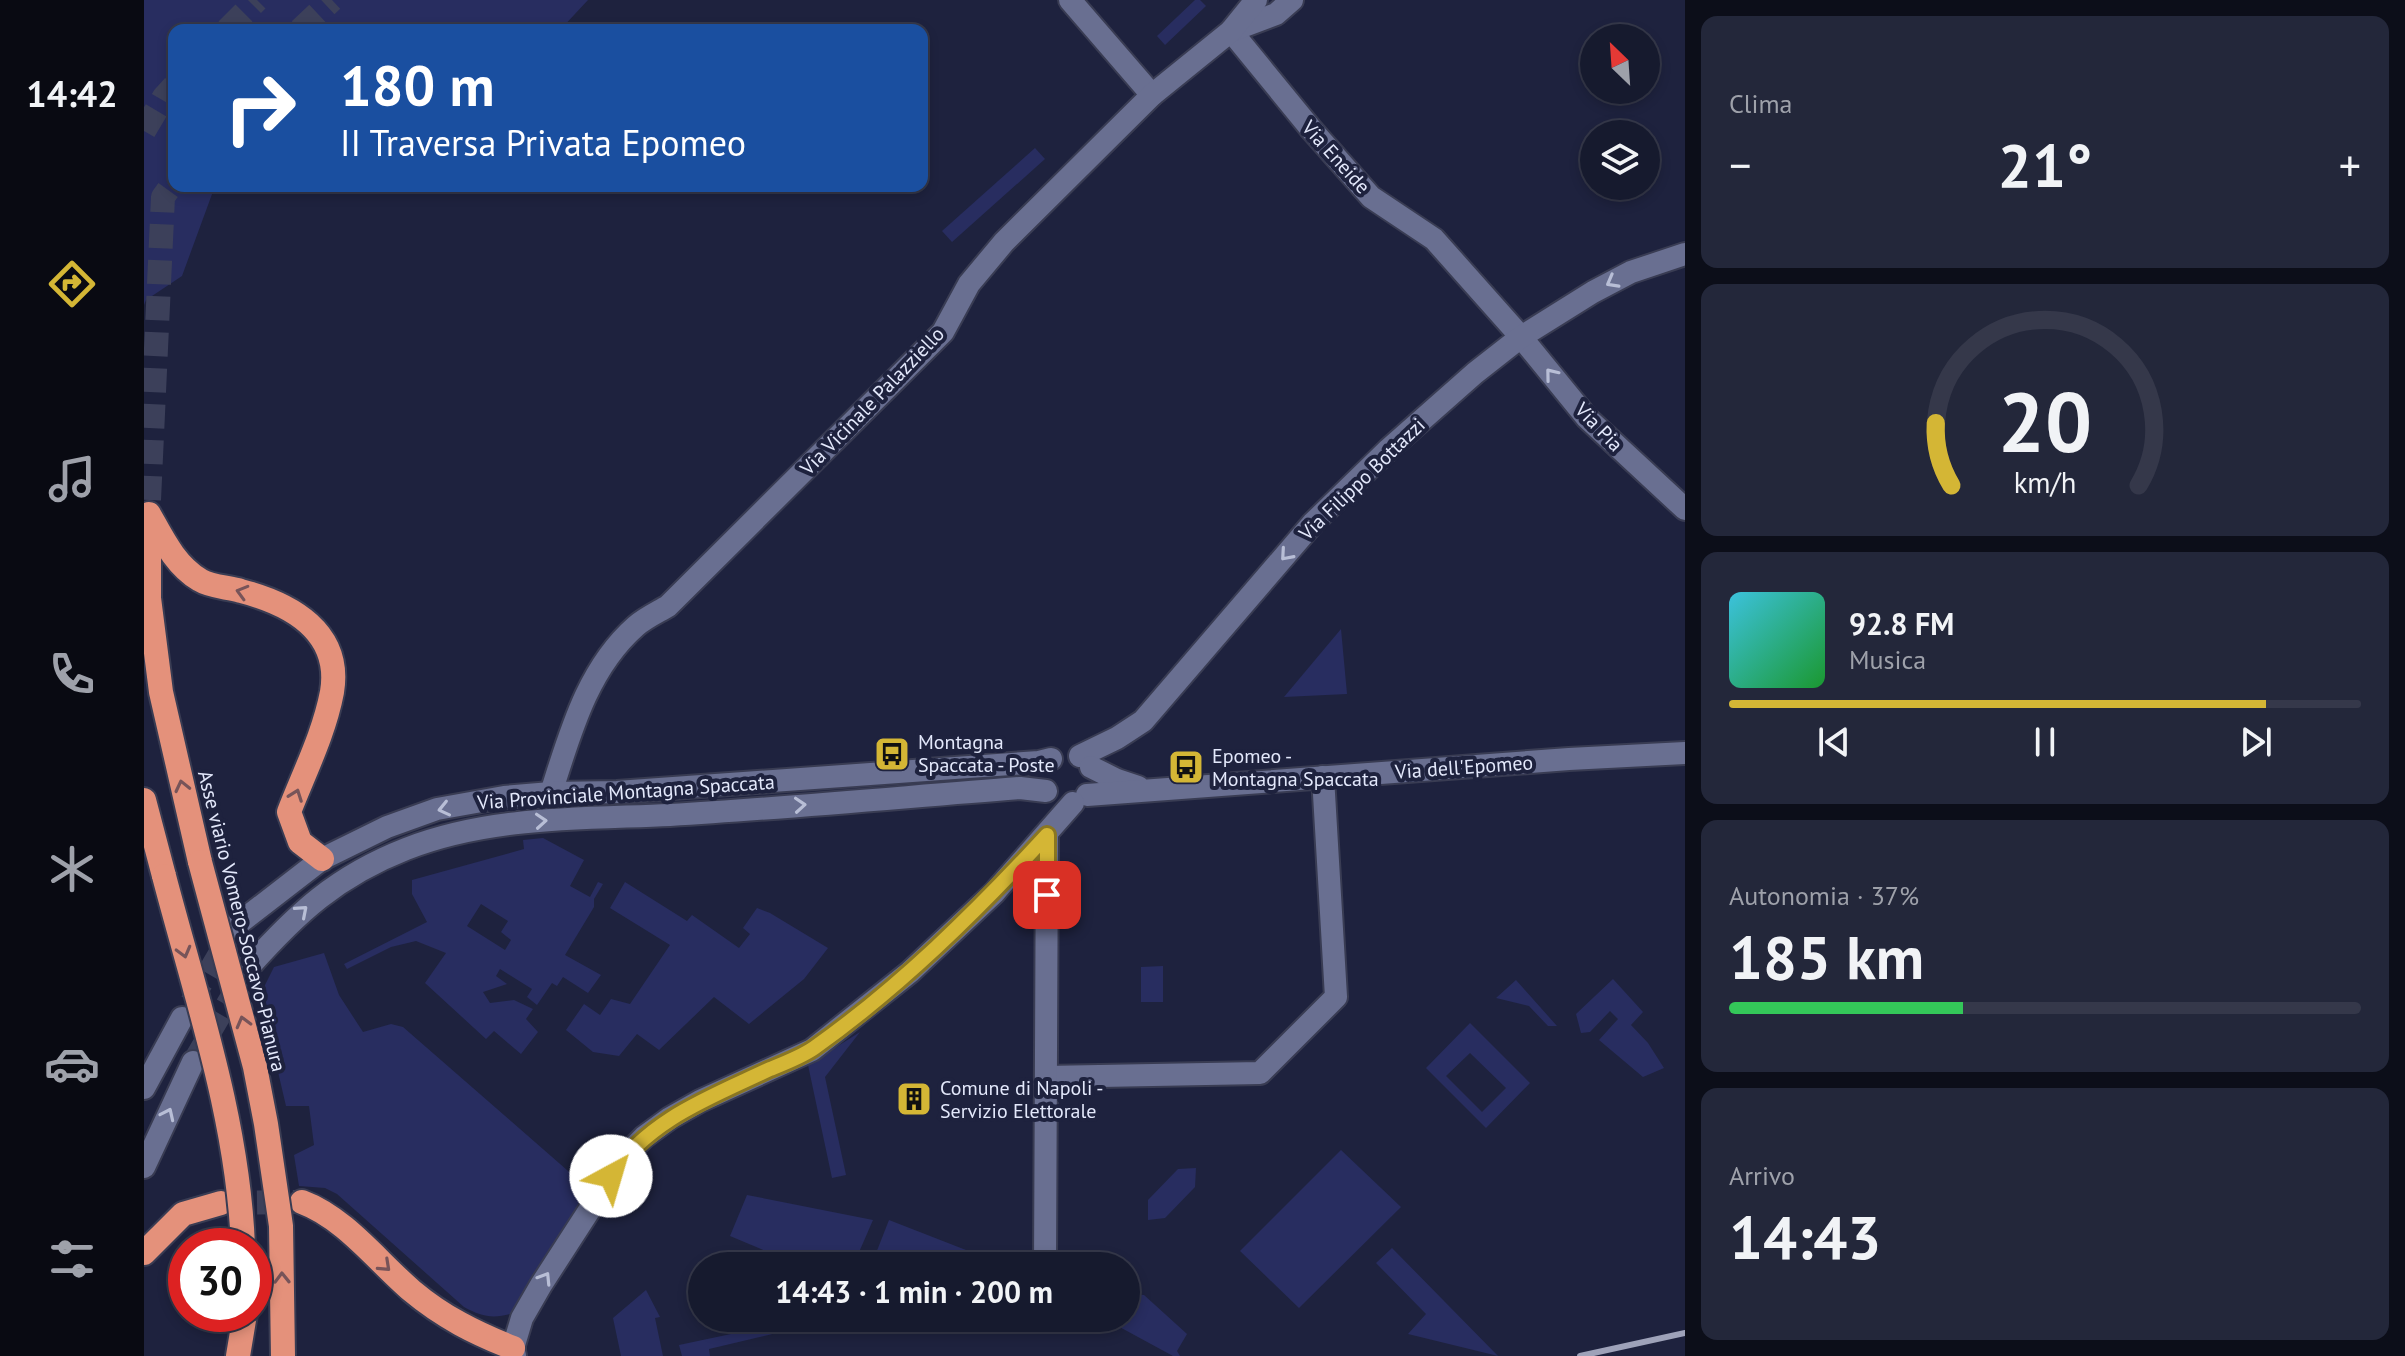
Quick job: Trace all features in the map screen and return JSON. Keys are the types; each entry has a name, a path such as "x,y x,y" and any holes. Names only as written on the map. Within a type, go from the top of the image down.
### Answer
{"highway":[{"name":"Asse viario Vomero-Soccavo-Pianura","path":"283,1356 281,1226 266,1124 255,1067 200,862 161,692 149,598 149,507 170,553 184,569 203,582 243,591 283,606 309,621 332,659 332,689 324,726 289,812 300,842 322,859"},
{"path":"144,800 228,1119 241,1200 242,1228"},
{"path":"144,854 164,876"},
{"path":"302,1202 323,1212 344,1229 436,1311 465,1329 514,1352"},
{"path":"144,1253 183,1214 221,1203"},
{"path":"238,1356 242,1332"}],"street":[{"path":"1070,0 1152,95"},
{"name":"Via Vicinale Palazziello","path":"551,793 574,719 600,667 636,626 668,606 943,332 969,284 1004,242 1152,95 1231,31 1256,0"},
{"name":"Via Vicinale Palazziello","path":"1231,31 1276,14 1292,0"},
{"name":"Via Eneide","path":"1231,31 1371,197 1434,239 1521,337"},
{"name":"Via Filippo Bottazzi","path":"1086,762 1143,721 1313,523 1389,449 1475,373 1521,337 1631,272 1685,254"},
{"name":"Via Pia","path":"1521,337 1587,418 1685,509"},
{"name":"Via Provinciale Montagna Spaccata","path":"234,927 322,859 387,827 437,809 504,797 551,793 629,791 1039,762 1068,753 1086,762"},
{"name":"Via dell'Epomeo","path":"1062,807 1147,789 1685,753"},
{"path":"1045,1252 1046,1077 1062,807 1043,773 1051,759"},
{"path":"514,1352 522,1318 623,1158 670,1118 812,1050 910,972 994,893 1062,807 1093,779 1086,762"},
{"name":"Via dell'Epomeo","path":"1086,762 1117,780 1147,789"},
{"path":"1046,1077 1260,1073 1336,997 1323,777"},
{"name":"Via Provinciale Montagna Spaccata","path":"249,967 287,925 327,890 407,848 453,834 525,822 1020,788 1062,807"},
{"path":"144,1088 182,1018"},
{"path":"144,1167 193,1062"}],"shaded area":[{"path":"144,0 588,0 566,24 168,24 168,192 213,192 182,276 146,300 144,305"},
{"path":"1195,0 1206,6 1165,45 1157,36"},
{"path":"1035,148 1045,159 952,242 942,231"},
{"path":"1341,629 1347,694 1284,697"},
{"path":"543,838 584,860 570,886 590,897 598,882 603,884 594,899 594,907 565,955 601,975 588,993 563,977 557,986 552,983 537,1005 527,997 532,989 500,969 496,976 507,984 483,992 490,1003 514,1000 533,1009 526,1019 538,1032 521,1054 494,1031 486,1039 425,983 446,953 416,941 391,947 347,969 344,964 427,922 412,894 412,880 524,849 523,840","holes":["481,904 508,921 501,932 511,940 505,950 467,926"]},
{"path":"625,882 687,921 692,915 739,948 750,934 743,928 757,908 828,948 804,979 749,1024 714,997 659,1050 637,1034 619,1056 593,1052 566,1030 584,1004 600,1015 611,999 630,1004 670,945 610,908"},
{"path":"324,953 339,995 363,1032 391,1024 403,1027 591,1191 513,1313 488,1316 464,1307 337,1194 325,1188 299,1186 294,1155 314,1145 309,1106 286,1106 260,995 274,967"},
{"path":"1163,966 1163,1002 1141,1002 1141,967"},
{"path":"1613,979 1643,1012 1631,1025 1648,1043 1664,1068 1643,1077 1599,1040 1618,1019 1610,1011 1590,1032 1581,1033 1576,1014"},
{"path":"1516,980 1557,1026 1548,1026 1529,1006 1496,998"},
{"path":"1470,1023 1530,1083 1486,1128 1426,1068","holes":["1470,1053 1506,1088 1482,1112 1446,1076"]},
{"path":"860,1032 825,1077 846,1175 832,1178 808,1065"},
{"path":"1341,1150 1401,1207 1299,1308 1240,1251"},
{"path":"1196,1168 1195,1187 1165,1218 1148,1220 1148,1200 1178,1169"},
{"path":"747,1195 873,1220 859,1252 768,1252 730,1236"},
{"path":"889,1220 971,1252 876,1252"},
{"path":"1392,1248 1498,1356 1408,1334 1426,1314 1376,1263"},
{"path":"646,1290 660,1317 655,1318 663,1356 621,1356 613,1318"},
{"path":"1140,1295 1187,1334 1177,1351 1180,1356 1173,1356 1129,1332 1140,1332"},
{"path":"740,1332 781,1332 709,1349 710,1356 682,1356 679,1345"}],"tunnel":[{"path":"233,24 257,0"},
{"path":"306,24 332,0"},
{"path":"144,131 168,93"},
{"path":"149,500 163,197 168,190"},
{"path":"191,1002 228,938"},
{"path":"193,1062 241,980"},
{"path":"221,1203 298,1202"}],"railway":[{"path":"1580,1356 1685,1333"}],"place":[{"name":"Montagna Spaccata - Poste","path":"892,754"},
{"name":"Epomeo - Montagna Spaccata","path":"1186,767"},
{"name":"Comune di Napoli - Servizio Elettorale","path":"914,1099"}],"route":[{"path":"611,1176 623,1158 644,1137 670,1118 812,1050 910,972 994,893 1047,835 1047,895"}]}
